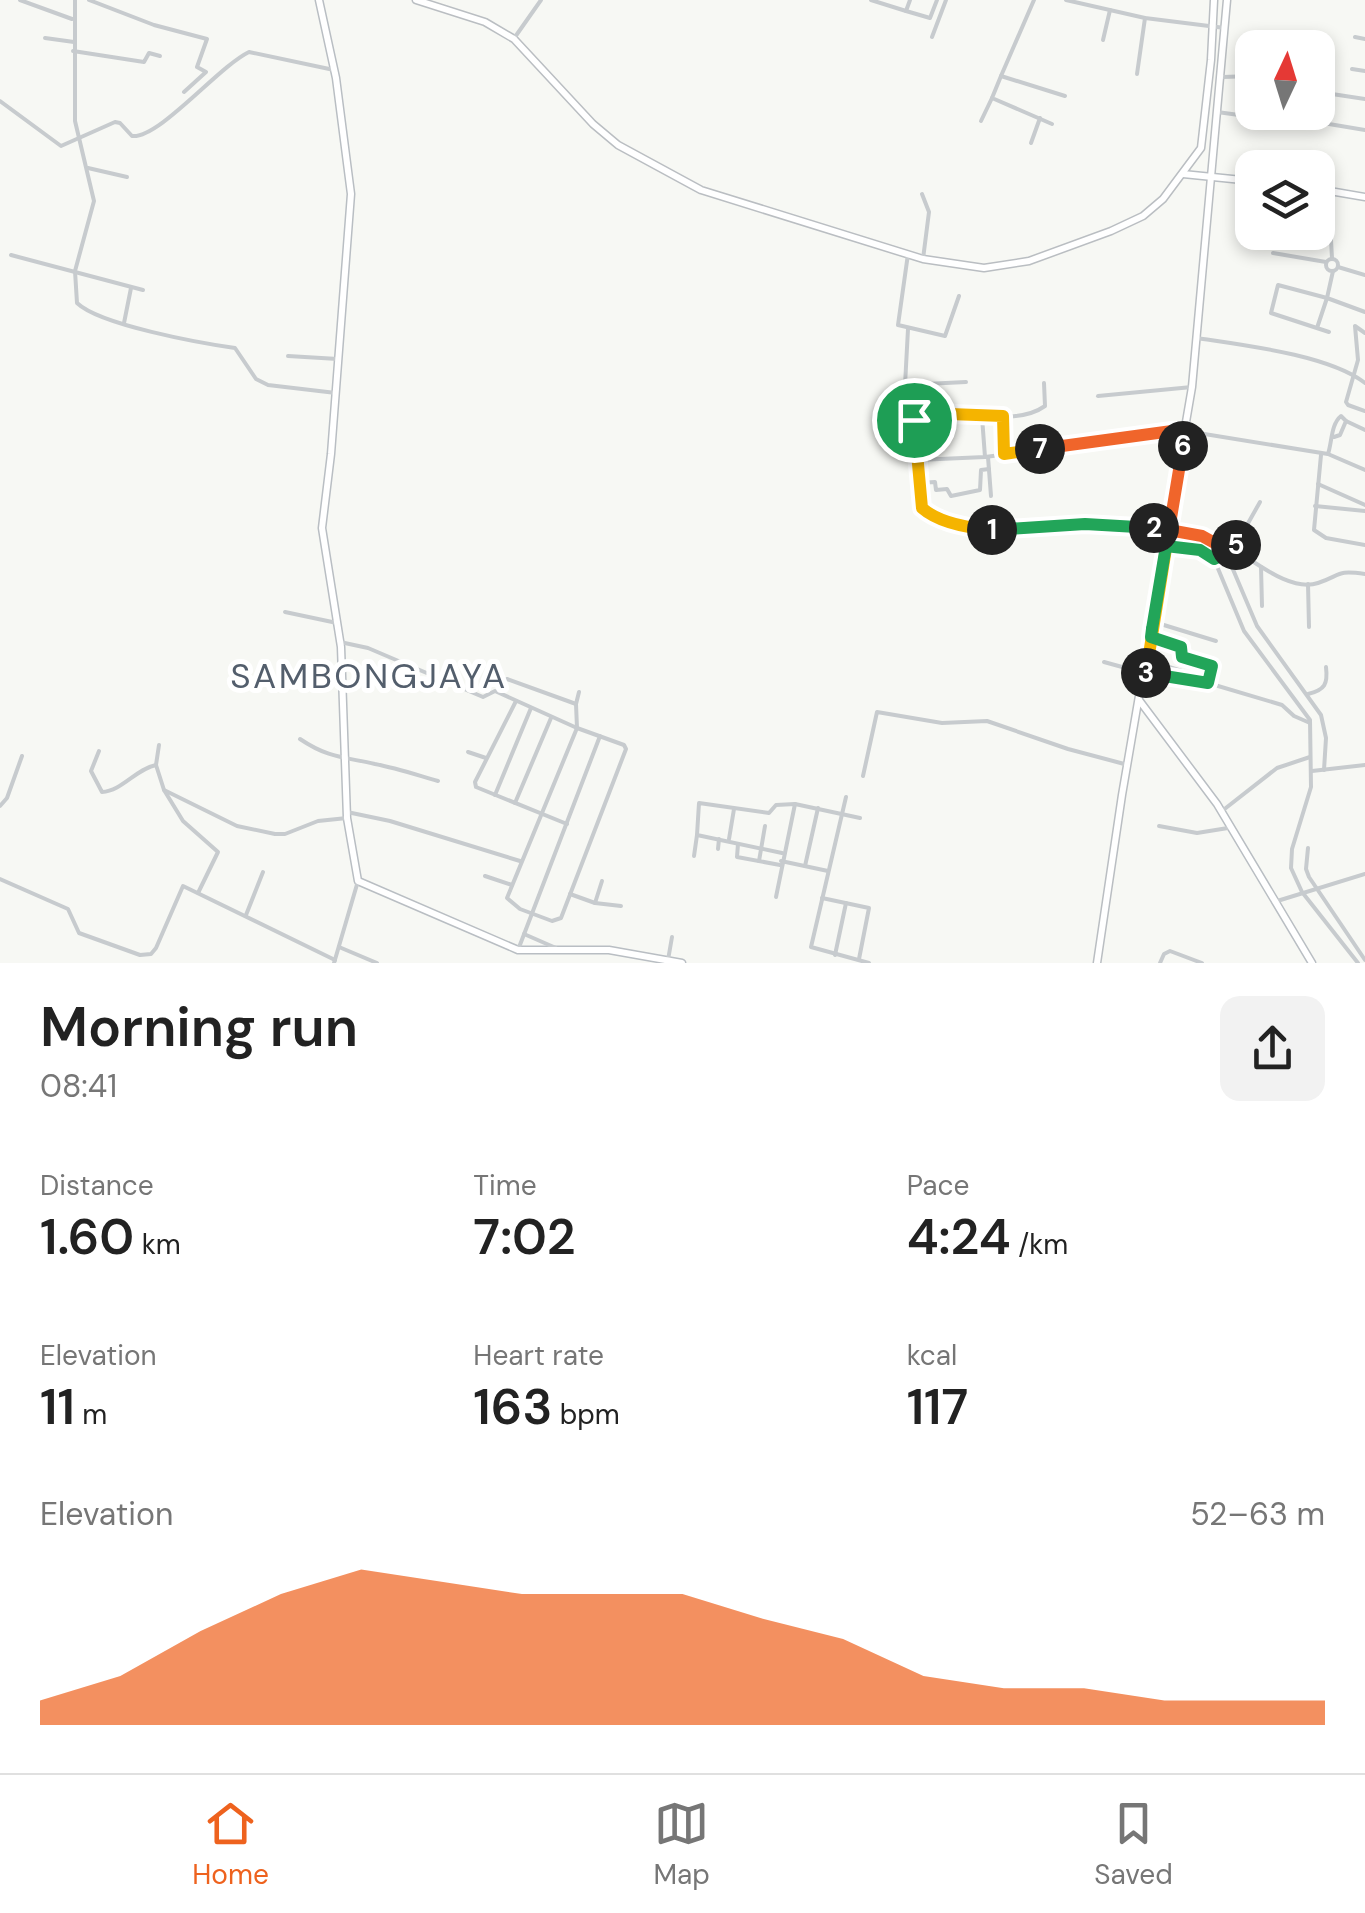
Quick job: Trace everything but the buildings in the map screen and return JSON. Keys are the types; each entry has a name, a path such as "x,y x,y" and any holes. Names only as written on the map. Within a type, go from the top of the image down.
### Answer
{"main road":[{"path":"319,0 334,70 351,194 322,528 340,642 347,815 358,880 518,950 609,950 682,963"},
{"path":"416,0 485,22 514,39 593,124 618,145 701,190 922,259 984,268 1029,261 1143,216 1163,200 1200,148 1214,0"},
{"path":"1097,963 1192,387 1228,0"},
{"path":"1200,148 1214,149"},
{"path":"1183,174 1235,180"},
{"path":"1335,192 1365,197"},
{"path":"1138,700 1232,827 1312,963"}],"street":[{"path":"20,0 74,19"},
{"path":"75,0 75,121 94,201 75,272 74,296 81,307 124,323 235,348 256,379 268,386 336,393"},
{"path":"0,102 56,144 66,145 115,122 132,136 144,136 206,72 197,66 206,39 154,25 88,0"},
{"path":"514,39 541,0"},
{"path":"871,0 930,18 938,0"},
{"path":"906,11 910,0"},
{"path":"932,37 946,0"},
{"path":"981,121 1034,0"},
{"path":"1066,0 1145,18 1225,28"},
{"path":"1103,40 1110,10"},
{"path":"1136,74 1145,18"},
{"path":"45,38 74,42"},
{"path":"1355,38 1365,39"},
{"path":"73,51 144,62 149,53 160,56"},
{"path":"184,92 249,52 334,70"},
{"path":"1352,68 1365,70"},
{"path":"1001,76 1065,96"},
{"path":"1220,76 1235,76"},
{"path":"1335,94 1365,99"},
{"path":"992,98 1052,124"},
{"path":"1217,112 1235,114"},
{"path":"1032,143 1040,118"},
{"path":"1335,125 1365,130"},
{"path":"87,168 127,177"},
{"path":"922,194 929,212 922,259"},
{"path":"1329,250 1327,268 1365,275"},
{"path":"1273,252 1337,261 1316,328"},
{"path":"908,254 896,323 908,329 946,334 958,296"},
{"path":"11,256 143,290"},
{"path":"1329,332 1272,313 1278,285 1365,312"},
{"path":"124,323 131,288"},
{"path":"1365,334 1355,326 1358,360 1346,402 1365,411"},
{"path":"908,329 905,385 914,420 919,483 926,512 980,529 1085,524 1202,536 1220,546 1228,538 1237,543"},
{"path":"1196,338 1305,357 1365,383"},
{"path":"288,356 339,359"},
{"path":"905,385 966,382"},
{"path":"914,420 950,414 1022,415 1043,409 1044,383"},
{"path":"1098,396 1192,387"},
{"path":"1003,416 1004,454"},
{"path":"1365,430 1346,422 1342,416 1338,418 1325,454 1316,506 1316,532 1326,538 1365,545"},
{"path":"982,417 991,496"},
{"path":"917,461 987,457 1186,431 1325,454 1365,470"},
{"path":"919,483 934,482 936,490 946,488 952,496 978,492 980,470 989,469"},
{"path":"1318,484 1365,508"},
{"path":"1166,545 1220,556 1233,550 1260,502"},
{"path":"1316,506 1365,508"},
{"path":"1233,550 1262,567 1308,584 1322,582 1336,573 1365,574"},
{"path":"1220,556 1257,626 1321,715 1326,738 1290,860 1358,963"},
{"path":"1220,556 1244,631 1310,723 1312,756 1318,771"},
{"path":"1262,567 1262,606"},
{"path":"1308,584 1309,626"},
{"path":"285,612 337,624"},
{"path":"1154,622 1216,641"},
{"path":"1151,637 1181,647 1186,659 1210,663 1208,683"},
{"path":"340,642 368,648 483,696 493,690 551,718 576,728 624,745 626,749 561,918 556,921 508,902 576,728 580,692"},
{"path":"1147,660 1185,672 1190,680"},
{"path":"1104,662 1208,683 1282,705 1310,723"},
{"path":"1308,694 1324,688 1326,667"},
{"path":"508,678 576,704"},
{"path":"516,701 476,786 568,824"},
{"path":"495,795 531,708"},
{"path":"863,776 877,712 942,723 987,721 1068,750 1128,764"},
{"path":"515,803 551,718"},
{"path":"518,950 600,736"},
{"path":"300,739 320,752 345,760 438,781"},
{"path":"159,744 156,765 164,790 183,821 218,852 198,893"},
{"path":"99,750 91,772 102,792 156,765"},
{"path":"468,752 486,758"},
{"path":"0,806 8,798 22,756"},
{"path":"1222,812 1278,768 1312,756"},
{"path":"1318,771 1365,765"},
{"path":"164,790 237,826 275,834 347,815 390,822 521,861"},
{"path":"846,797 811,948 869,963"},
{"path":"694,856 699,804 769,813 776,805 794,804 860,818"},
{"path":"776,898 794,804"},
{"path":"805,866 818,808"},
{"path":"729,842 734,810"},
{"path":"759,861 765,826"},
{"path":"1159,826 1197,833 1232,827"},
{"path":"696,834 782,853"},
{"path":"718,849 719,839"},
{"path":"738,844 737,857 828,871"},
{"path":"1308,848 1309,890 1365,960"},
{"path":"246,914 263,872"},
{"path":"1274,902 1365,874"},
{"path":"485,876 512,885"},
{"path":"0,878 68,909 79,933 145,956 156,948 182,887 246,914 334,962 358,880"},
{"path":"596,903 602,881"},
{"path":"570,894 621,906"},
{"path":"822,898 869,908 859,960"},
{"path":"835,954 846,903"},
{"path":"524,934 563,950"},
{"path":"668,960 672,937"},
{"path":"339,947 377,963"},
{"path":"1160,963 1166,952 1174,951 1202,963"}],"district":[{"name":"SAMBONGJAYA","path":"369,676"}],"route":[{"path":"914,420 922,508 934,516 996,530 1053,524 1169,530 1166,546 1162,572 1144,673 1208,683 1210,663 1186,659 1181,647 1151,637 1162,572 1166,546 1200,550 1214,559 1233,550 1237,543 1228,538 1220,546 1202,536 1169,530 1186,431 1004,454 1003,416 950,414 914,420"}]}
